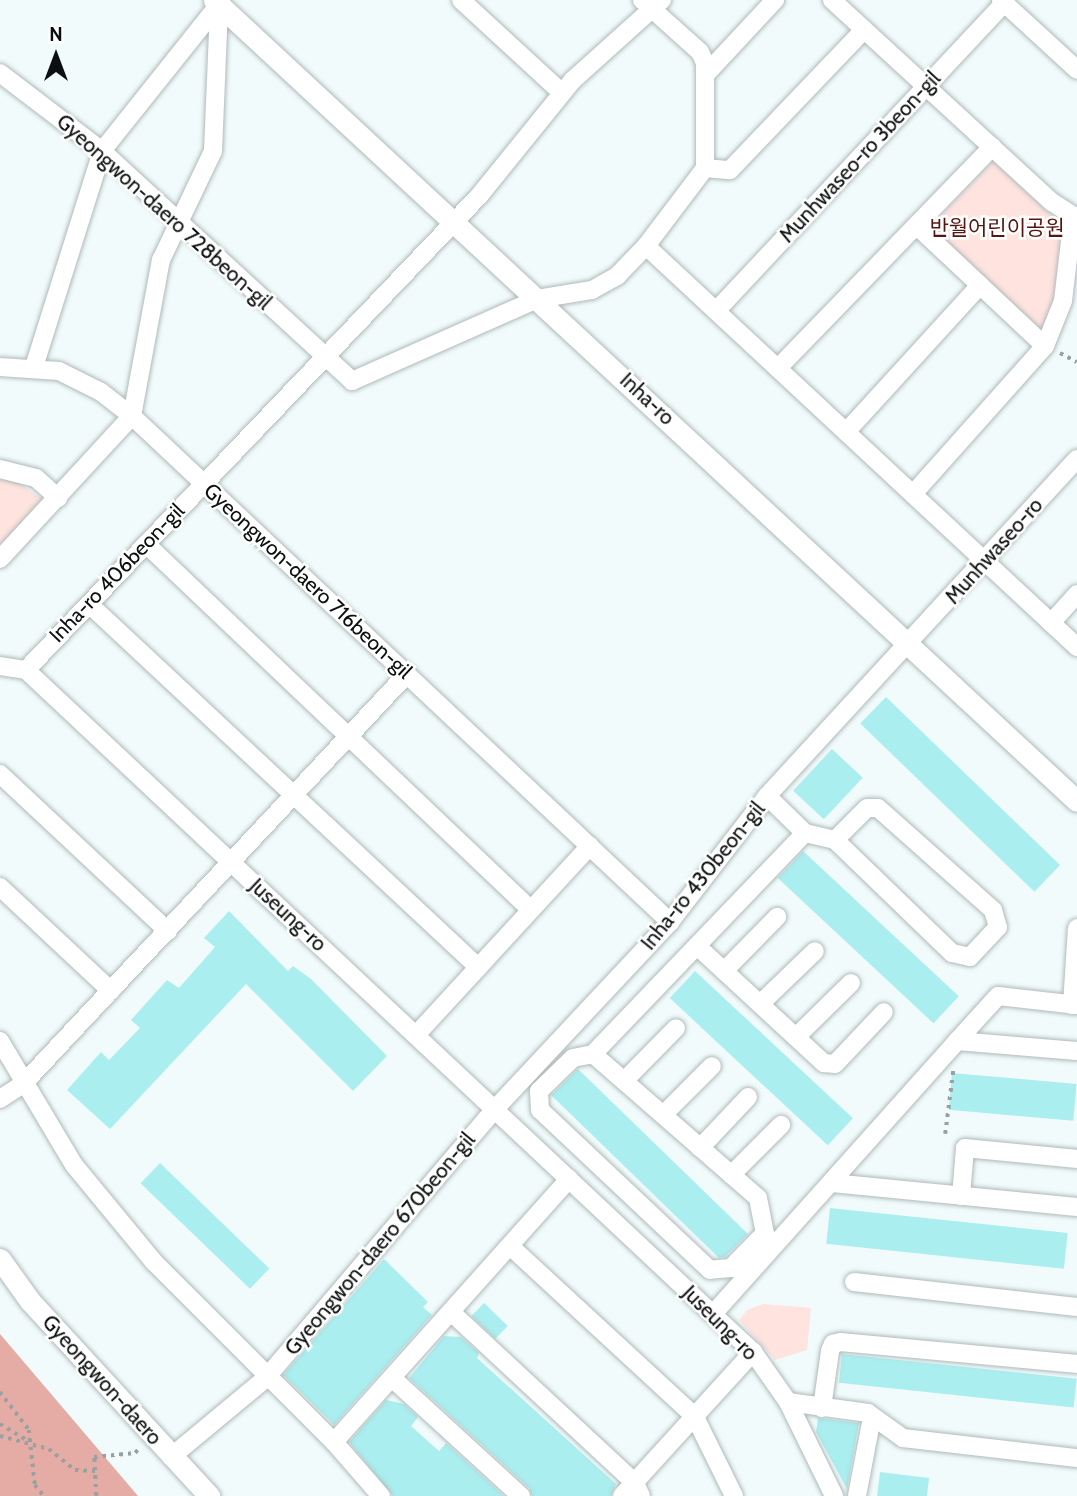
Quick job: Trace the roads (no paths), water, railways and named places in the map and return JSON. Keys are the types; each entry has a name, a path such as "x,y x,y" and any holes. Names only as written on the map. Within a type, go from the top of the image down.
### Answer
{"main road":[{"name":"Inha-ro","path":"218,2 911,643 1077,801"},
{"name":"Gyeongwon-daero","path":"0,1259 30,1301 209,1496"}],"street":[{"path":"461,0 562,93"},
{"path":"705,75 775,0"},
{"path":"832,0 992,148 1075,217 1063,302 1045,346 913,494"},
{"path":"34,367 102,151 218,2"},
{"path":"0,559 132,416 161,260 177,220 213,151 218,2"},
{"path":"1003,2 1077,70"},
{"name":"Munhwaseo-ro 3beon-gil","path":"716,311 1003,2"},
{"path":"324,355 352,381 537,299 592,290 617,276 646,246 705,168 705,75 700,52 652,3"},
{"name":"Inha-ro 406beon-gil","path":"26,670 453,219 479,196 562,93 652,3"},
{"path":"705,168 730,170 864,30"},
{"name":"Gyeongwon-daero 728beon-gil","path":"0,73 102,151 324,355"},
{"path":"778,368 992,148"},
{"path":"917,226 1045,346"},
{"path":"646,246 1077,647"},
{"path":"846,432 980,285"},
{"name":"Gyeongwon-daero 716beon-gil","path":"0,367 34,367 80,379 132,416 670,922"},
{"name":"Munhwaseo-ro","path":"911,643 1077,459"},
{"path":"0,468 36,478 58,498"},
{"path":"146,544 531,910"},
{"path":"1051,622 1077,594"},
{"path":"89,604 478,967"},
{"name":"Inha-ro 430beon-gil","path":"494,1110 670,922 766,796 911,643"},
{"path":"0,666 26,670"},
{"name":"Juseung-ro","path":"26,670 753,1352 788,1402 834,1496"},
{"path":"0,1099 23,1084 233,863 407,674"},
{"path":"0,774 168,931"},
{"path":"766,796 805,834 835,841 952,953 970,957 998,927 993,910 878,808 867,808 835,841"},
{"path":"593,1054 758,1198 765,1233 731,1268 710,1270 540,1110 539,1091 573,1058 593,1054 805,834"},
{"path":"416,1035 590,846"},
{"path":"0,887 111,991"},
{"path":"724,971 778,917"},
{"path":"713,1314 998,996 1074,1005 1077,928"},
{"path":"697,946 824,1063 835,1064 884,1012"},
{"path":"760,1004 815,951"},
{"path":"796,1037 851,982"},
{"path":"624,1081 676,1028"},
{"path":"0,1041 23,1084 74,1165 154,1262 266,1378 334,1443 381,1496"},
{"path":"957,1041 1077,1051"},
{"path":"663,1115 712,1066"},
{"path":"700,1148 748,1097"},
{"name":"Gyeongwon-daero 670beon-gil","path":"171,1457 266,1378 494,1110"},
{"path":"731,1175 781,1125"},
{"path":"961,1196 965,1147 1077,1159"},
{"path":"334,1443 569,1179"},
{"path":"832,1183 1077,1207"},
{"path":"510,1246 695,1417 734,1496"},
{"path":"854,1282 1077,1307 1077,1300"},
{"path":"451,1312 633,1492 753,1352"},
{"path":"822,1408 830,1351 833,1344 841,1342 1077,1364"},
{"path":"392,1378 521,1496"},
{"path":"788,1402 872,1417 904,1438 1077,1458"},
{"path":"857,1496 872,1417"}],"park label":[{"name":"반월어린이공원","path":"997,228"}]}
